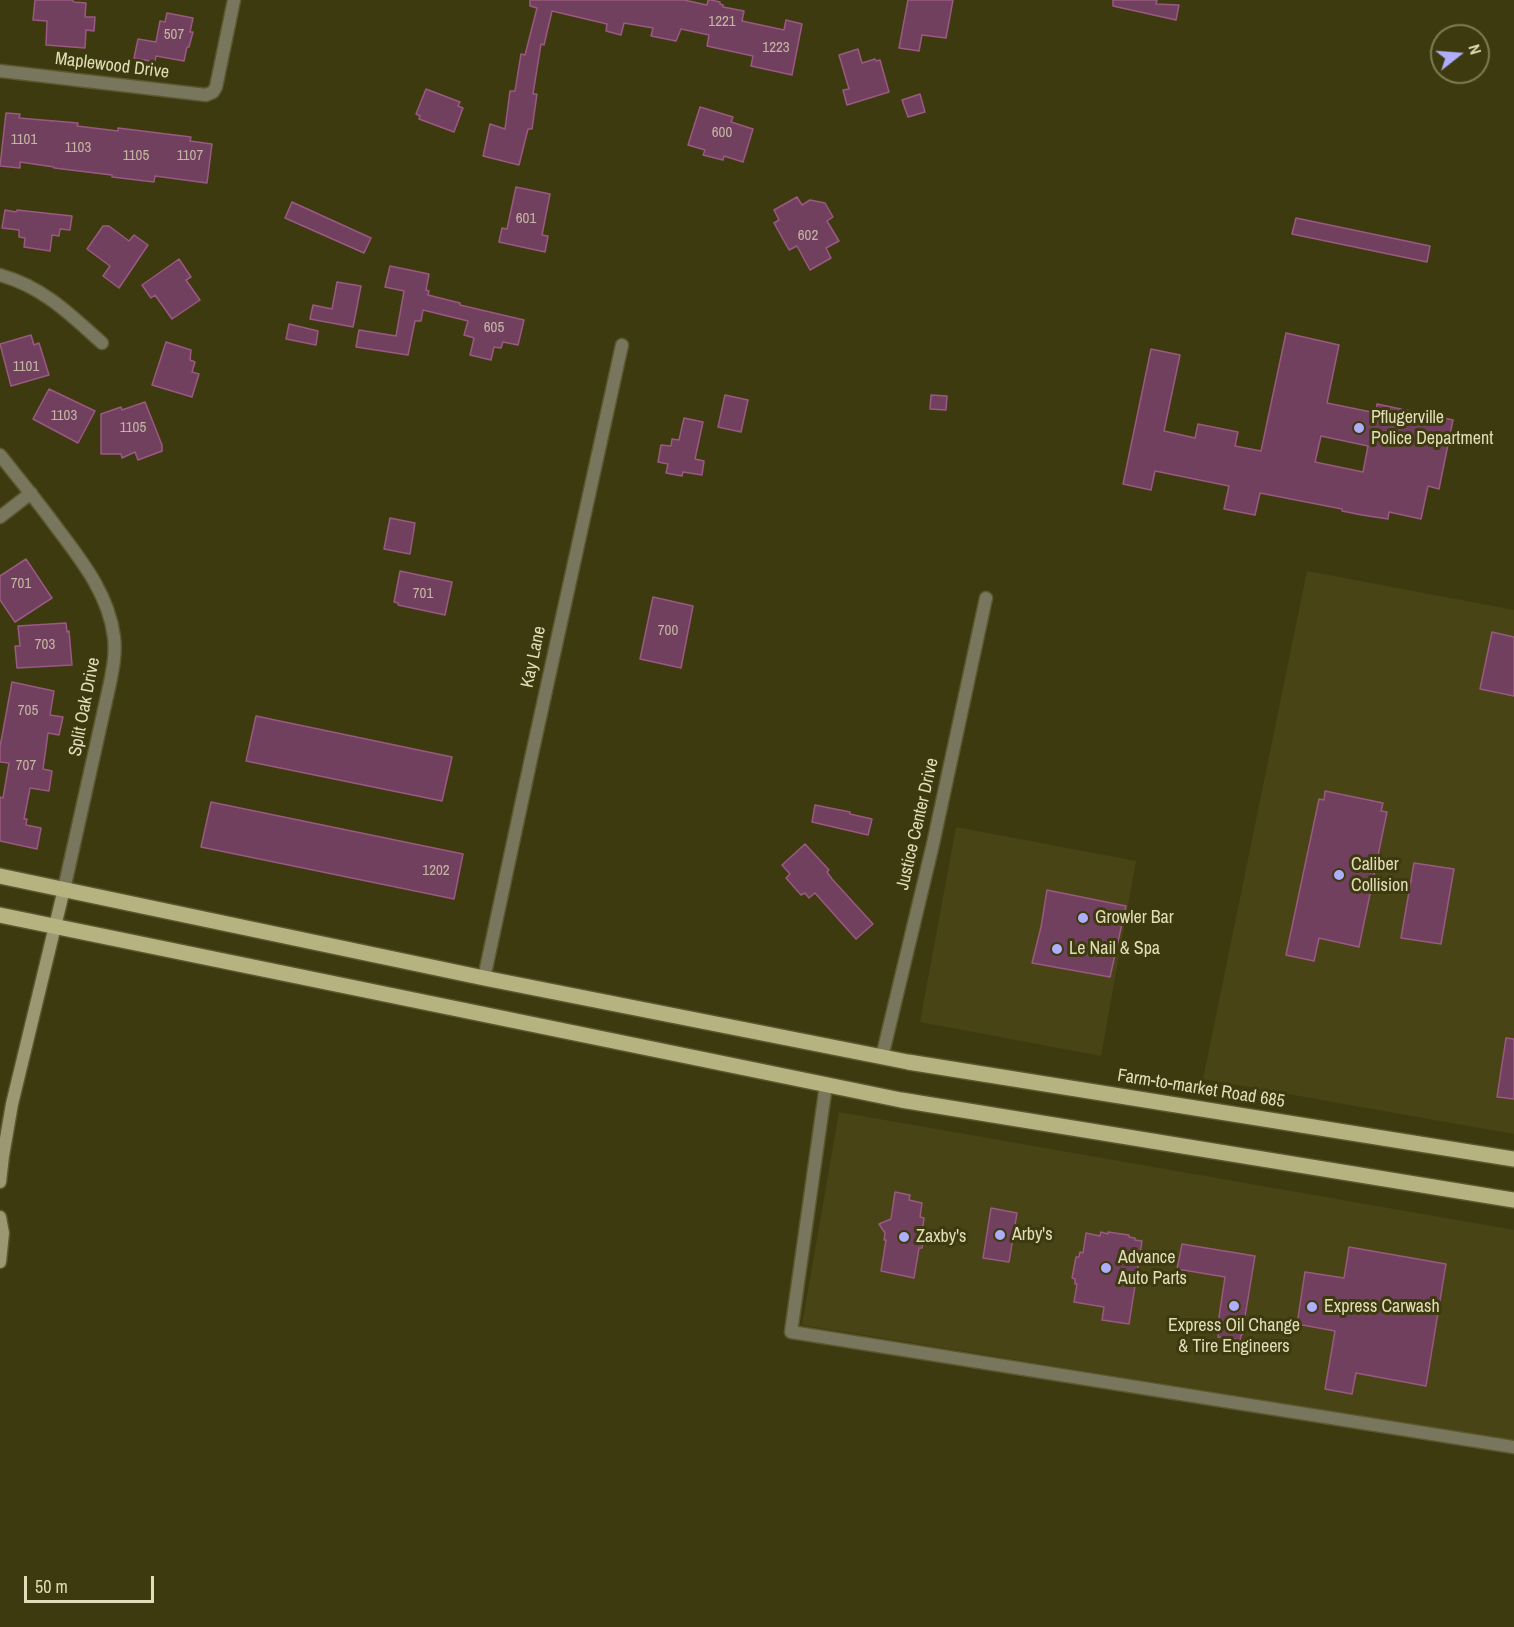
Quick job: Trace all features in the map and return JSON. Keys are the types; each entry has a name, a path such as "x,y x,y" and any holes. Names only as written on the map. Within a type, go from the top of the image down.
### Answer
{"main road":[{"name":"Farm-to-market Road 685","path":"0,876 484,978 882,1057 1514,1159"},
{"path":"0,915 901,1100 1514,1200"}],"street":[{"name":"Maplewood Drive","path":"0,71 206,95 213,92 216,87 234,0"},
{"path":"0,275 25,283 45,295 102,344"},
{"name":"Kay Lane","path":"484,978 622,345"},
{"name":"Split Oak Drive","path":"0,455 87,567 106,606 114,639 110,683 64,890"},
{"path":"0,517 31,494"},
{"name":"Justice Center Drive","path":"882,1057 933,844 986,598"},
{"path":"0,1182 12,1104 64,890"},
{"path":"826,1085 791,1332 1514,1447"},
{"path":"0,1217 3,1233 0,1262"}],"shaded area":[{"path":"1307,571 1514,610 1514,1134 1203,1079"},
{"path":"956,827 1136,861 1101,1056 920,1022"},
{"path":"839,1112 1514,1230 1514,1440 802,1325"}],"building":[{"path":"35,0 72,0 86,3 85,17 95,17 94,31 86,30 85,48 46,45 47,21 33,20"},
{"path":"530,0 684,0 707,5 708,0 711,0 720,2 723,7 744,11 742,21 784,30 786,20 802,24 792,75 751,66 753,56 707,46 709,35 681,29 676,41 651,36 653,28 624,23 621,35 606,31 607,24 552,11 544,45 541,44 533,94 537,94 532,129 528,129 519,165 483,156 490,124 505,129 510,91 515,91 521,54 525,55 537,8 530,6"},
{"path":"908,0 953,0 946,38 922,35 919,51 899,48"},
{"path":"1113,0 1157,0 1156,4 1179,5 1176,20 1113,6"},
{"path":"167,13 193,18 190,32 193,32 184,61 156,56 155,62 134,58 138,39 156,42 160,21 165,22"},
{"path":"858,49 862,63 875,59 880,60 889,92 847,105 843,90 849,89 839,55"},
{"path":"426,89 460,102 458,106 463,108 454,132 419,119 420,116 416,114"},
{"path":"920,94 925,112 908,117 902,100"},
{"path":"700,107 733,117 731,122 753,129 743,162 724,156 723,160 703,155 705,150 688,145"},
{"path":"6,113 20,114 19,118 78,123 77,126 118,131 118,128 191,137 190,141 212,144 207,183 155,176 154,182 20,162 20,168 0,166"},
{"path":"516,187 550,194 542,235 548,236 545,252 499,242 502,228 507,229"},
{"path":"797,197 802,205 810,200 825,203 833,217 827,221 839,241 826,248 831,258 810,270 797,246 789,250 774,223 779,220 774,210"},
{"path":"292,202 371,238 364,253 285,218"},
{"path":"5,210 72,216 70,230 60,229 59,236 52,235 50,251 24,247 25,238 19,237 19,230 2,228"},
{"path":"1296,218 1430,246 1427,262 1292,234"},
{"path":"103,226 109,226 129,241 134,235 148,245 119,288 103,276 110,266 87,249"},
{"path":"179,259 191,277 186,280 200,300 172,319 155,295 151,298 142,285"},
{"path":"390,266 429,274 426,290 429,291 428,295 524,320 518,345 503,342 501,348 494,347 491,360 470,355 474,338 464,335 468,321 423,310 421,321 415,321 408,355 356,347 359,330 396,336 404,291 385,287"},
{"path":"337,282 361,286 353,327 310,319 313,305 332,309"},
{"path":"289,324 318,331 316,345 286,339"},
{"name":"Pflugerville Police Department","path":"1286,333 1339,345 1327,403 1376,413 1377,404 1453,420 1439,489 1428,486 1421,519 1389,512 1388,519 1362,515 1260,493 1255,515 1224,509 1229,486 1155,471 1151,490 1123,484 1151,349 1180,355 1164,431 1195,438 1198,424 1238,432 1235,446 1261,451","holes":["1321,436 1368,446 1363,472 1315,462"]},
{"path":"31,335 34,345 39,343 49,375 11,386 0,344"},
{"path":"166,342 191,350 190,360 195,362 192,372 199,374 192,397 152,385"},
{"path":"49,389 95,411 78,443 33,419"},
{"path":"725,395 748,400 741,432 718,427"},
{"path":"931,395 947,396 946,410 930,409"},
{"path":"145,402 162,445 162,451 138,460 135,452 122,458 121,454 101,454 101,414"},
{"path":"684,418 703,422 695,459 704,461 702,475 683,472 682,476 666,473 668,464 658,462 661,445 671,446 672,439 679,440"},
{"path":"390,518 415,523 410,554 384,549"},
{"path":"26,559 52,598 15,622 0,600 0,576"},
{"path":"400,571 452,582 445,615 398,605 394,602"},
{"path":"653,597 693,606 681,668 640,659"},
{"path":"66,623 67,632 69,631 72,665 17,668 15,646 20,646 18,626"},
{"path":"1492,632 1514,637 1514,696 1480,689"},
{"path":"12,682 54,691 50,715 63,717 59,735 48,733 43,769 52,771 49,791 30,788 24,819 27,819 26,825 41,828 37,849 0,841 0,797 3,798 9,763 0,762 0,747"},
{"path":"256,716 452,757 442,801 246,761"},
{"name":"Caliber Collision","path":"1325,791 1383,803 1381,811 1387,812 1359,947 1319,938 1314,961 1286,955 1319,799 1324,800"},
{"path":"211,802 463,854 454,899 201,847"},
{"path":"815,805 872,819 868,835 812,822"},
{"path":"805,844 829,870 827,872 832,879 873,924 856,939 815,893 809,898 805,893 801,895 786,878 790,874 782,865"},
{"path":"1414,863 1454,869 1441,944 1401,938"},
{"path":"1047,890 1126,906 1110,977 1032,963"},
{"path":"1506,1038 1514,1039 1514,1099 1497,1097"},
{"name":"Zaxby's","path":"895,1192 910,1195 909,1200 922,1203 920,1217 924,1218 922,1234 924,1234 914,1278 881,1271 886,1240 884,1240 885,1233 879,1224 891,1219"},
{"name":"Arby's","path":"991,1208 1017,1213 1009,1262 983,1258"},
{"name":"Advance Auto Parts","path":"1101,1232 1129,1235 1135,1240 1142,1241 1129,1324 1102,1320 1104,1307 1074,1302 1077,1284 1072,1278 1076,1257 1079,1257 1080,1252 1083,1253 1086,1233 1100,1236"},
{"name":"Express Oil Change & Tire Engineers","path":"1182,1244 1255,1256 1240,1340 1218,1337 1219,1330 1217,1330 1225,1277 1177,1269"},
{"path":"1349,1247 1446,1264 1426,1386 1356,1373 1352,1394 1325,1389 1335,1331 1297,1324 1305,1272 1344,1278"}],"place":[{"name":"Pflugerville Police Department","path":"1359,428"},
{"name":"Caliber Collision","path":"1339,875"},
{"name":"Growler Bar","path":"1083,918"},
{"name":"Le Nail & Spa","path":"1057,949"},
{"name":"Arby's","path":"1000,1235"},
{"name":"Zaxby's","path":"904,1237"},
{"name":"Advance Auto Parts","path":"1106,1268"},
{"name":"Express Oil Change & Tire Engineers","path":"1234,1306"},
{"name":"Express Carwash","path":"1312,1307"}]}
